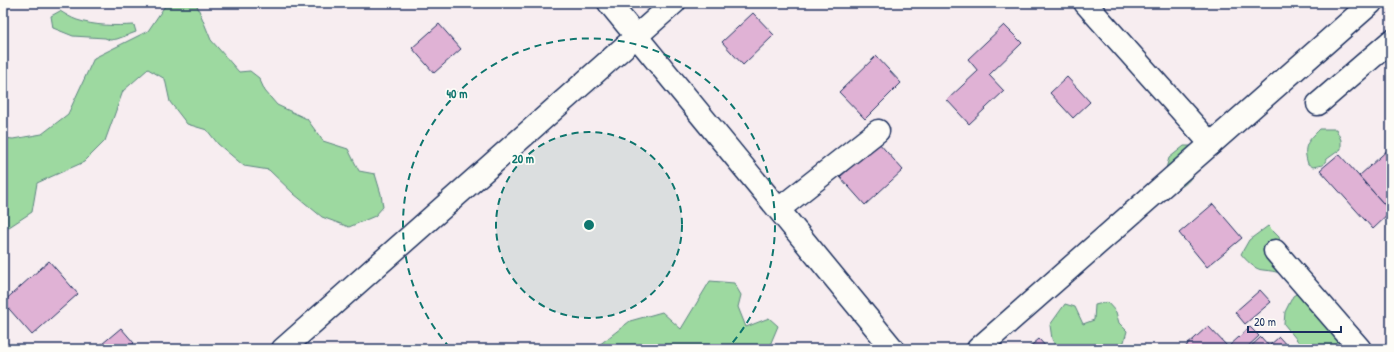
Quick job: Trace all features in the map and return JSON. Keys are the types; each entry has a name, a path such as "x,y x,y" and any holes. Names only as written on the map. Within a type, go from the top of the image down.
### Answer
{"street":[{"path":"609,3 893,349"},
{"path":"283,349 636,35 674,3"},
{"path":"1085,3 1211,144"},
{"path":"978,349 1371,3"},
{"path":"1318,104 1391,41"},
{"path":"779,210 878,131"},
{"path":"1275,251 1360,349"}],"green space":[{"path":"167,3 196,3 211,40 239,72 250,71 259,78 265,91 277,105 307,119 323,141 348,149 359,171 375,174 383,207 375,216 349,227 322,217 294,194 269,170 244,166 218,144 207,130 187,124 170,102 165,79 148,69 123,91 105,141 84,162 37,183 32,212 3,231 3,138 13,139 42,134 68,114 94,58 148,31"},
{"path":"60,11 68,16 84,22 112,25 134,25 136,32 110,40 105,38 73,36 53,28 51,16"},
{"path":"1320,129 1336,129 1341,140 1341,149 1327,159 1323,165 1313,167 1308,164 1306,158 1306,148 1309,141"},
{"path":"1184,146 1195,146 1201,163 1189,181 1175,190 1160,195 1169,158"},
{"path":"1268,226 1279,237 1282,251 1282,274 1260,270 1248,262 1241,254 1249,240"},
{"path":"710,281 734,283 741,295 738,307 746,327 769,318 778,326 770,345 771,349 594,349 630,321 662,312 681,329"},
{"path":"1311,285 1346,349 1302,349 1301,345 1284,324 1285,312 1293,296"},
{"path":"1107,302 1116,312 1119,323 1127,331 1124,342 1115,349 1057,349 1052,339 1050,325 1065,304 1075,307 1083,324 1094,320 1095,305"}],"building":[{"path":"753,13 774,35 743,65 722,42"},
{"path":"439,24 461,49 434,73 412,48"},
{"path":"1004,25 1022,43 989,75 1004,91 969,124 947,100 978,71 968,59"},
{"path":"876,56 901,83 865,119 839,92"},
{"path":"1067,77 1090,102 1073,118 1050,93"},
{"path":"878,142 903,170 865,205 840,177"},
{"path":"1391,147 1391,212 1359,176"},
{"path":"1339,154 1391,212 1373,229 1320,170"},
{"path":"1213,204 1242,238 1207,267 1179,233"},
{"path":"1391,213 1391,224 1386,218"},
{"path":"49,261 78,294 32,335 3,302"},
{"path":"1260,290 1271,302 1245,324 1235,312"},
{"path":"1208,326 1228,347 1250,327 1259,336 1245,349 1184,348"},
{"path":"121,328 134,343 127,349 96,349"},
{"path":"1261,337 1269,346 1279,337 1290,349 1248,349"},
{"path":"1039,339 1048,349 1027,349"},
{"path":"409,344 413,349 404,349"}]}
